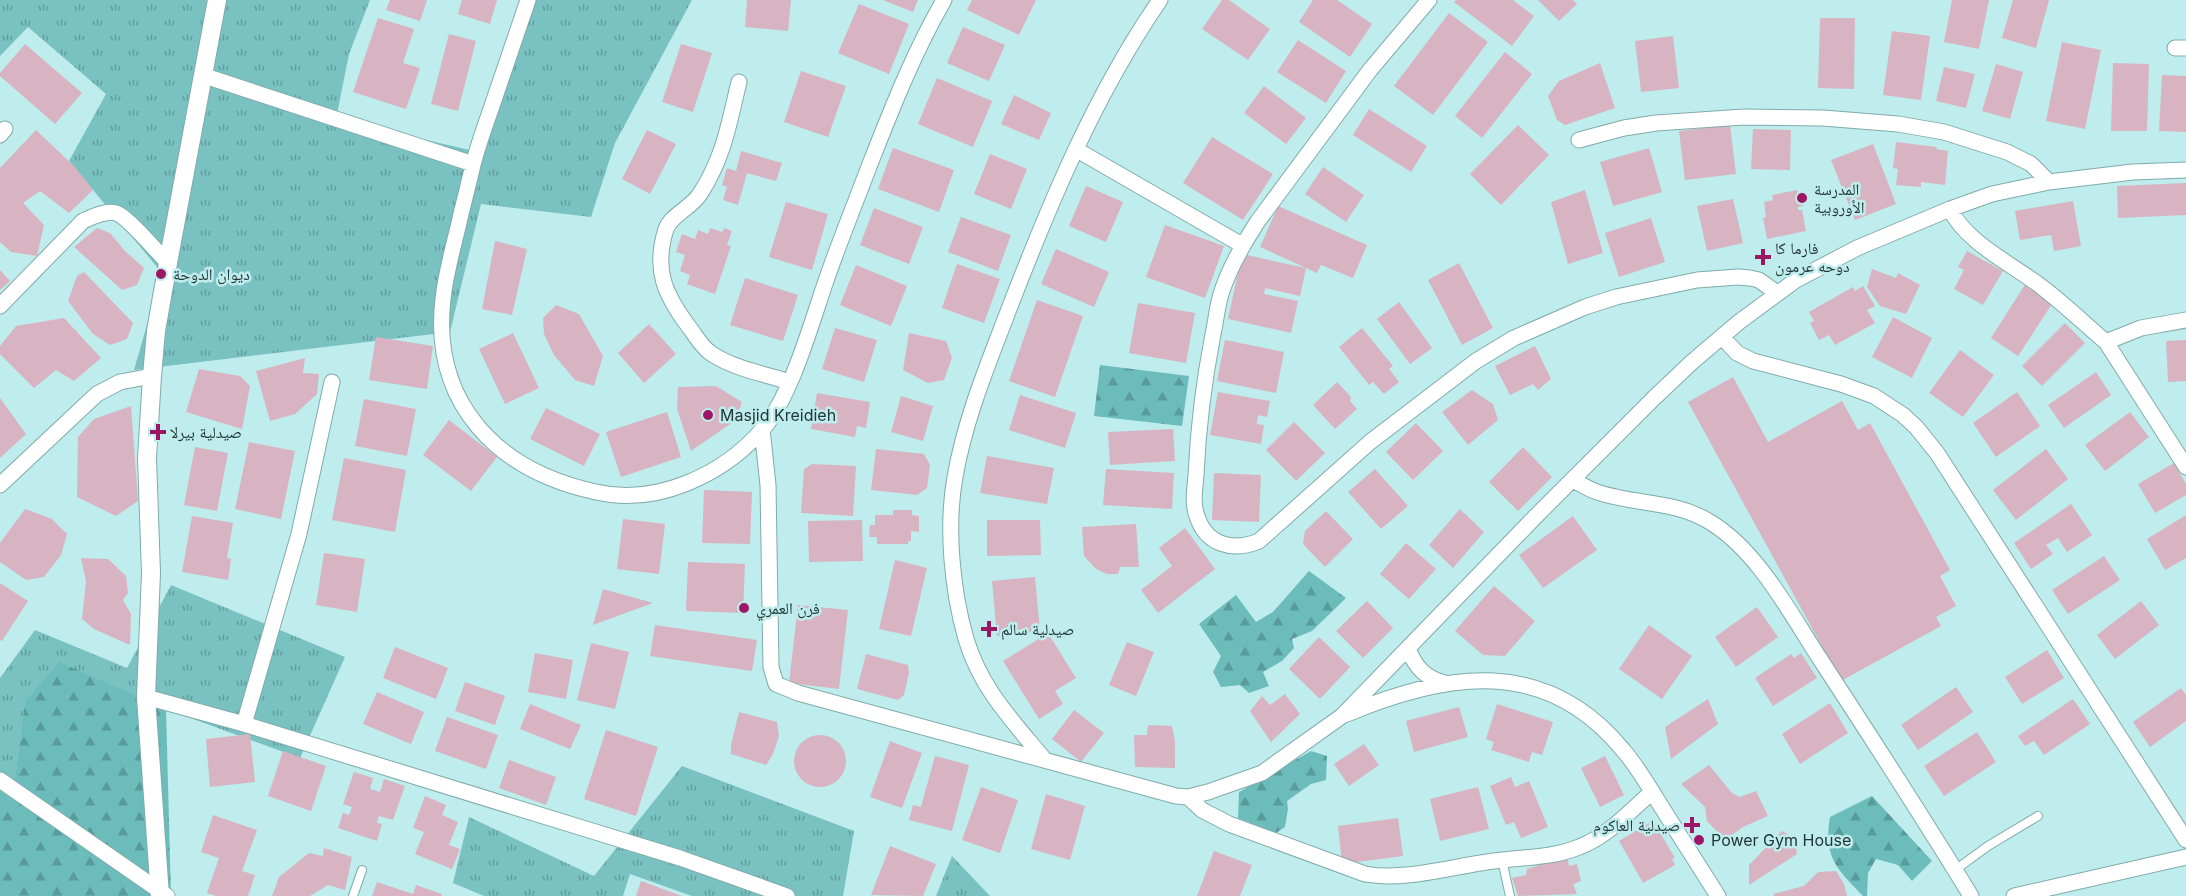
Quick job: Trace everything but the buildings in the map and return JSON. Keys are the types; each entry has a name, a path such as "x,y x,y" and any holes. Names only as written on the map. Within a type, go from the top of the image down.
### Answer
{"street":[{"path":"162,894 146,697 151,573 147,458 152,376 156,331 217,0"},
{"path":"528,0 473,164 449,266 443,301 445,365 459,399 487,438 509,455 562,484 601,494 629,495 680,486 714,472 746,447 773,415 790,382 899,89 944,0"},
{"path":"1044,759 1009,720 991,694 966,639 952,562 954,480 970,415 1029,257 1113,75 1160,0"},
{"path":"1429,0 1370,70 1242,245 1221,294 1208,363 1194,499 1196,515 1204,530 1217,542 1231,547 1246,547 1259,541 1401,417 1476,362 1514,338 1543,325 1585,307 1617,297 1697,280 1750,278 1759,280 1777,293"},
{"path":"202,75 473,164"},
{"path":"739,82 722,154 695,202 674,218 666,230 662,262 663,286 672,304 710,353 722,360 790,382"},
{"path":"1579,140 1624,128 1656,123 1720,118 1823,118 1886,123 1932,130 1987,145 2031,164 2049,182"},
{"path":"1077,150 1242,245"},
{"path":"762,429 768,486 771,667 776,684 798,693 1044,759 1090,774 1188,797 1235,784 1262,773 1342,716 1668,384 1777,293 1834,259 1950,209 1992,194 2049,182 2133,172 2186,170"},
{"path":"1950,209 1955,220 1968,234 2046,289 2106,342 2186,467"},
{"path":"0,306 83,221 97,215 116,213 126,219 168,263"},
{"path":"2106,342 2141,328 2186,320"},
{"path":"1722,337 1737,353 1753,361 1841,384 1874,396 1888,404 1916,427 1937,453 2186,840"},
{"path":"0,485 97,394 120,382 152,376"},
{"path":"244,724 299,534 332,382"},
{"path":"1573,480 1602,494 1683,509 1711,522 1737,542 1759,568 1792,616 1971,896"},
{"path":"1408,648 1422,672 1445,683"},
{"path":"1342,716 1405,691 1445,683 1488,681 1516,683 1548,693 1569,704 1599,725 1622,748 1718,896"},
{"path":"146,697 244,724 680,858 780,895"},
{"path":"0,780 162,894"},
{"path":"1188,797 1202,810 1229,824 1377,877 1402,876 1521,859 1579,848 1598,838 1652,792"},
{"path":"2014,896 2186,858"}],"lane":[{"path":"1955,870 1988,846 2038,816"},
{"path":"1502,860 1510,896"},
{"path":"353,896 362,870"}],"green space":[{"path":"0,0 370,0 349,54 336,119 478,152 533,0 692,0 615,143 591,217 481,204 450,332 134,370 162,273 69,161 106,94 28,27 0,56"},
{"path":"1100,365 1189,376 1182,426 1094,416"},
{"path":"1309,571 1346,598 1312,631 1292,639 1294,648 1282,661 1263,672 1269,686 1249,693 1240,685 1221,687 1213,672 1221,656 1199,624 1236,595 1256,622 1273,612"},
{"path":"171,585 345,657 300,758 166,709 25,703 12,801 0,791 0,678 35,630 127,668"},
{"path":"59,662 166,709 171,896 0,896 0,791 12,800 25,702"},
{"path":"1311,751 1327,756 1326,780 1311,784 1287,801 1285,827 1276,833 1238,818 1239,792"},
{"path":"682,766 854,831 843,896 692,896 630,874 623,896 484,896 453,883 469,817 594,876"},
{"path":"1872,796 1932,861 1912,881 1898,865 1876,859 1868,873 1867,896 1863,896 1839,870 1834,861 1828,831 1830,817"},
{"path":"952,856 990,896 936,896"}],"place":[{"name":"المدرسة الأوروبية","path":"1802,198"},
{"name":"فارما كا دوحه عرمون","path":"1763,257"},
{"name":"ديوان الدوحة","path":"161,274"},
{"name":"Masjid Kreidieh","path":"708,415"},
{"name":"صيدلية بيرلا","path":"158,432"},
{"name":"فرن العمري","path":"744,608"},
{"name":"صيدلية سالم","path":"989,629"},
{"name":"صيدلية العاكوم","path":"1692,825"},
{"name":"Power Gym House","path":"1699,840"}]}
